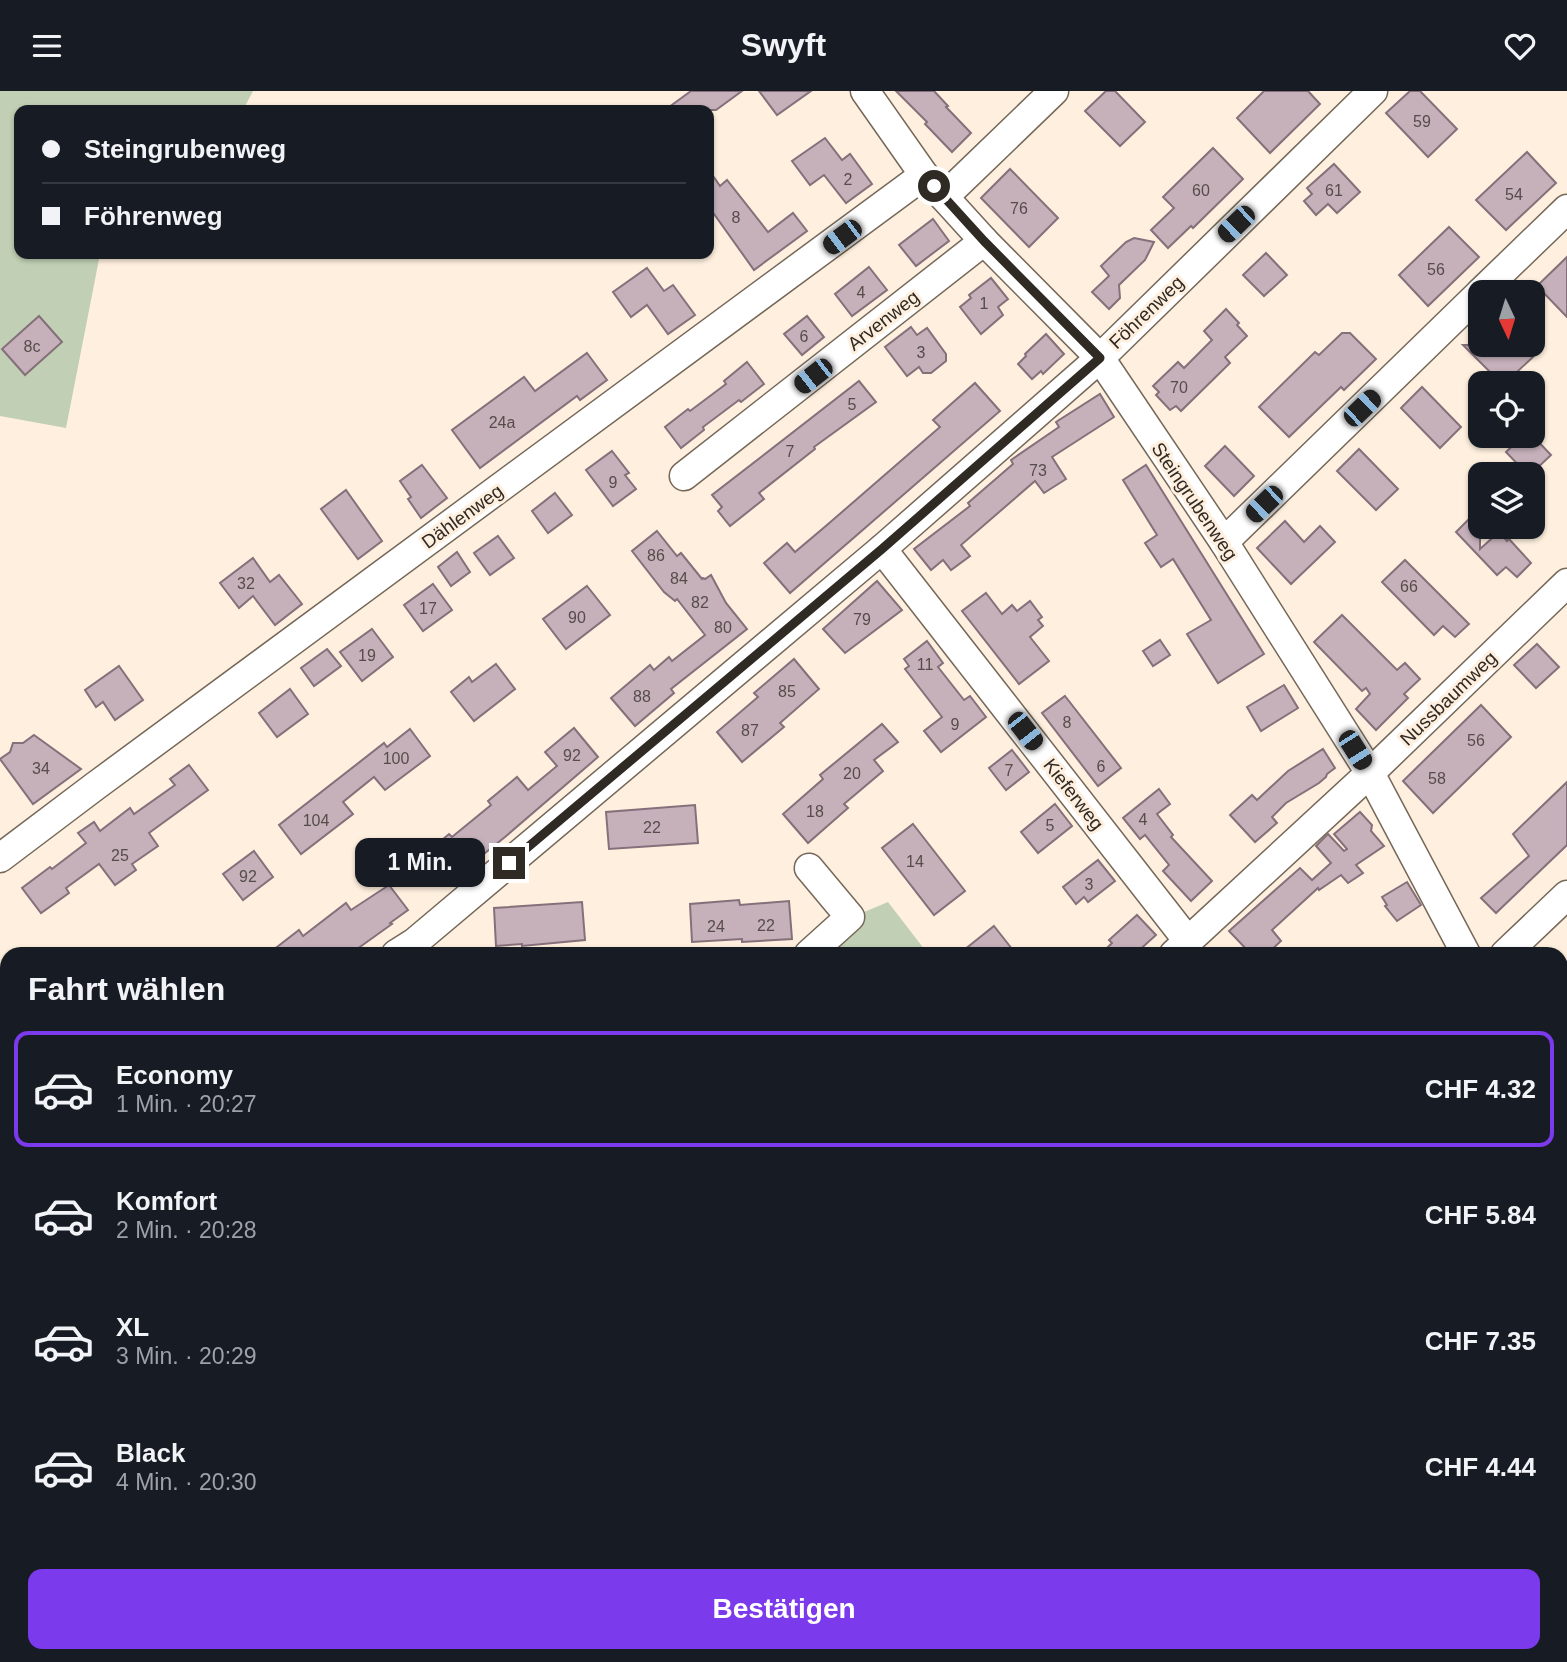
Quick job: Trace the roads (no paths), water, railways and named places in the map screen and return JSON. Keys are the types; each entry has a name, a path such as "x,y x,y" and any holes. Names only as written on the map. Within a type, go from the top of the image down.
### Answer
{"street":[{"name":"Steingrubenweg","path":"865,91 924,175 984,241 1100,358 1224,542 1370,773 1462,947"},
{"path":"944,197 1055,91"},
{"name":"Föhrenweg","path":"407,947 882,549 1100,358 1373,91"},
{"name":"Dählenweg","path":"0,857 924,175"},
{"path":"1494,280 1567,209"},
{"name":"Arvenweg","path":"684,476 984,241"},
{"path":"1224,542 1468,306"},
{"name":"Kieferweg","path":"882,549 1181,947"},
{"name":"Nussbaumweg","path":"1181,947 1370,773 1567,583"},
{"path":"809,868 850,917 817,947"},
{"path":"1512,947 1567,895"}]}
